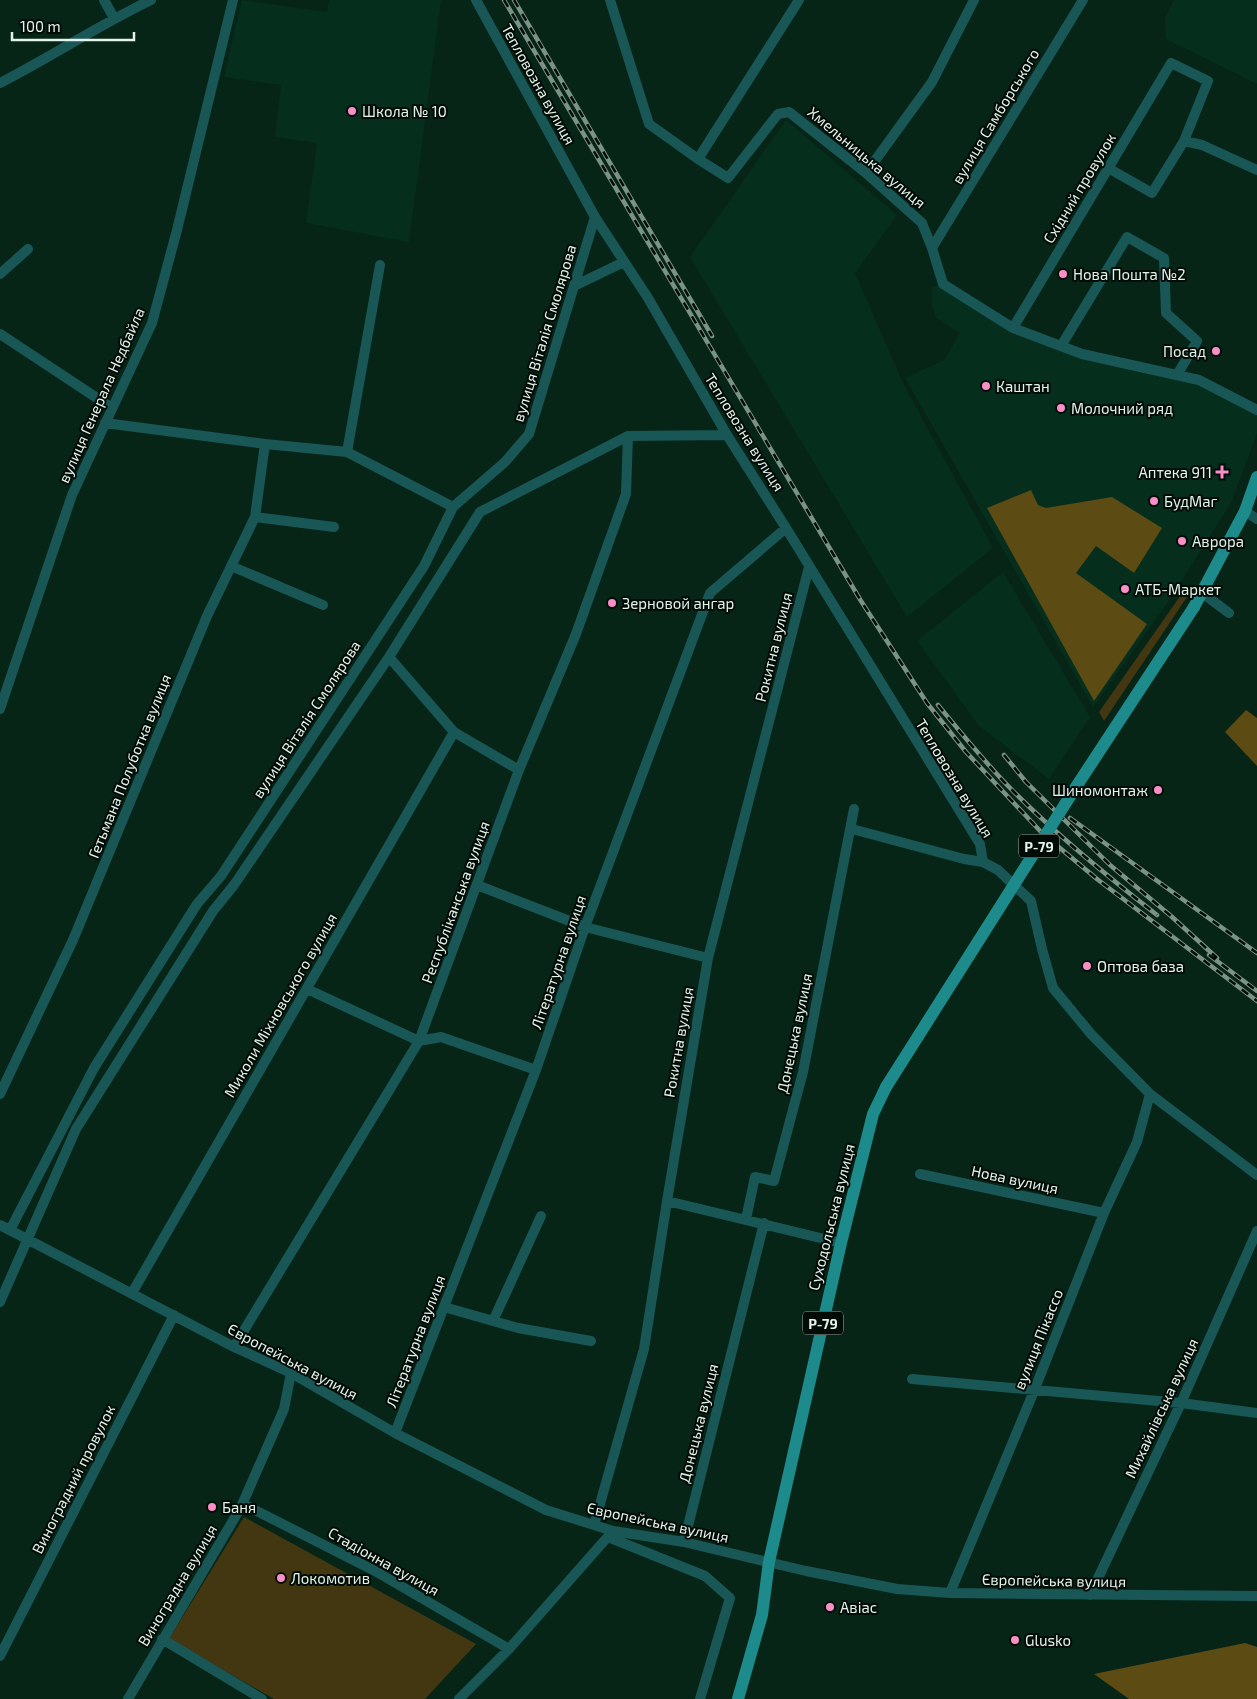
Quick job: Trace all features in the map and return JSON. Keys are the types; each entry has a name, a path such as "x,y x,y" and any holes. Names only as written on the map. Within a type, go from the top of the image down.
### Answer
{"main road":[{"name":"Р-79","path":"1201,592 1245,511 1257,477"},
{"name":"Суходольська вулиця","path":"769,1562 841,1243 873,1114 886,1087 1074,790 1194,607 1201,592"},
{"name":"Р-79","path":"738,1699 762,1615 769,1562"}],"street":[{"path":"104,0 114,18"},
{"path":"0,83 31,68 114,18 151,0"},
{"name":"вулиця Генерала Недбайла","path":"0,709 72,495 152,323 177,230 233,0"},
{"name":"Тепловозна вулиця","path":"476,0 595,217 648,298 727,435 980,844 983,862 998,870 1031,901 1053,988 1091,1034 1150,1094"},
{"path":"610,0 649,124 698,159 800,0"},
{"path":"866,172 932,82 974,0"},
{"name":"вулиця Самборського","path":"932,248 1083,0"},
{"name":"Східний провулок","path":"1013,328 1171,63 1208,81 1184,141"},
{"name":"Хмельницька вулиця","path":"698,159 728,178 778,114 789,112 866,172 922,223 943,284 1013,328 1082,354 1198,380 1257,410"},
{"path":"1108,168 1152,193 1184,141 1202,145 1257,170"},
{"name":"вулиця Віталія Смолярова","path":"10,1230 94,1068 197,904 221,876 424,566 453,507 505,462 529,434 595,217"},
{"path":"1061,346 1127,237 1164,258 1166,313 1197,341 1177,375"},
{"path":"0,274 28,249"},
{"path":"574,286 624,262"},
{"path":"347,452 380,265"},
{"path":"0,334 112,408"},
{"path":"105,423 265,444 347,452 453,507"},
{"path":"0,1302 76,1129 213,911 234,885 389,658 480,512 628,436 727,435"},
{"name":"Республіканська вулиця","path":"234,1347 420,1041 519,770 576,634 626,494 628,436"},
{"name":"Гетьмана Полуботка вулиця","path":"0,1094 73,940 207,616 255,517 265,444"},
{"path":"1245,511 1257,519"},
{"path":"255,517 334,527"},
{"name":"Літературна вулиця","path":"395,1433 536,1070 585,927 710,594 786,528"},
{"path":"231,566 324,605"},
{"name":"Рокитна вулиця","path":"594,1525 644,1349 708,958 809,567"},
{"path":"1201,592 1229,614"},
{"path":"389,658 454,732 519,770"},
{"name":"Миколи Міхновського вулиця","path":"132,1293 454,732"},
{"name":"Донецька вулиця","path":"746,1219 756,1177 774,1181 780,1160 803,1072 852,829 854,809"},
{"path":"852,829 964,859 983,862"},
{"path":"477,885 585,927 708,958"},
{"path":"307,989 420,1041 441,1037 536,1070"},
{"path":"1150,1094 1257,1175"},
{"name":"вулиця Пікассо","path":"950,1593 1034,1391 1104,1213 1137,1142 1150,1094"},
{"name":"Нова вулиця","path":"920,1174 1104,1213"},
{"path":"667,1201 841,1243"},
{"path":"493,1321 541,1216"},
{"name":"Донецька вулиця","path":"684,1542 764,1223"},
{"name":"Європейська вулиця","path":"0,1225 234,1347 290,1374 395,1433 546,1510 594,1525 610,1534 684,1542 897,1589 950,1593 1257,1596"},
{"name":"Михайлівська вулиця","path":"1090,1595 1181,1404 1257,1231"},
{"path":"444,1307 518,1328 591,1341"},
{"name":"Виноградний провулок","path":"0,1656 174,1315"},
{"name":"Виноградна вулиця","path":"128,1699 243,1504 284,1409 290,1374"},
{"path":"912,1379 1181,1404 1257,1413"},
{"name":"Стадіонна вулиця","path":"243,1504 375,1571 509,1648"},
{"path":"459,1699 509,1648 610,1534 705,1576 730,1598 700,1699"},
{"path":"162,1639 262,1699"}],"shaded area":[{"name":"Школа № 10","path":"242,0 327,12 329,0 441,0 409,242 306,223 317,143 275,137 281,85 224,77"},
{"path":"1174,0 1257,0 1257,84 1166,39 1165,18"},
{"path":"786,120 897,215 855,273 905,387 993,548 907,617 690,257"},
{"path":"941,285 1012,330 1196,383 1257,414 1257,433 1231,503 1168,602 1093,707 905,378 944,360 960,333 936,318 932,306 932,287"},
{"path":"1031,490 1038,505 1046,508 1112,497 1162,528 1134,573 1096,546 1076,573 1147,624 1094,701 987,508"},
{"path":"1003,572 1090,717 1049,779 979,726 917,641"},
{"path":"1185,590 1189,594 1104,721 1099,712"},
{"path":"1246,710 1257,718 1257,766 1225,732"},
{"name":"Локомотив","path":"244,1517 476,1644 425,1699 274,1699 169,1639"},
{"path":"1245,1643 1257,1647 1257,1699 1129,1699 1094,1674"}],"railway":[{"path":"504,0 861,601 927,703 966,752 1042,833 1097,879 1257,1001"},
{"path":"514,0 712,336"},
{"path":"938,705 974,749 1030,808 1083,855 1157,915"},
{"path":"1004,755 1026,782 1110,865 1171,916 1217,958"},
{"path":"1070,818 1257,953"},
{"path":"1209,955 1257,991"}],"place":[{"name":"Школа № 10","path":"352,111"},
{"name":"Нова Пошта №2","path":"1063,274"},
{"name":"Посад","path":"1216,351"},
{"name":"Каштан","path":"986,386"},
{"name":"Молочний ряд","path":"1061,408"},
{"name":"Аптека 911","path":"1222,472"},
{"name":"БудМаг","path":"1154,501"},
{"name":"Аврора","path":"1182,541"},
{"name":"АТБ-Маркет","path":"1125,589"},
{"name":"Зерновой ангар","path":"612,603"},
{"name":"Шиномонтаж","path":"1158,790"},
{"name":"Оптова база","path":"1087,966"},
{"name":"Баня","path":"212,1507"},
{"name":"Локомотив","path":"281,1578"},
{"name":"Авіас","path":"830,1607"},
{"name":"Glusko","path":"1015,1640"}]}
